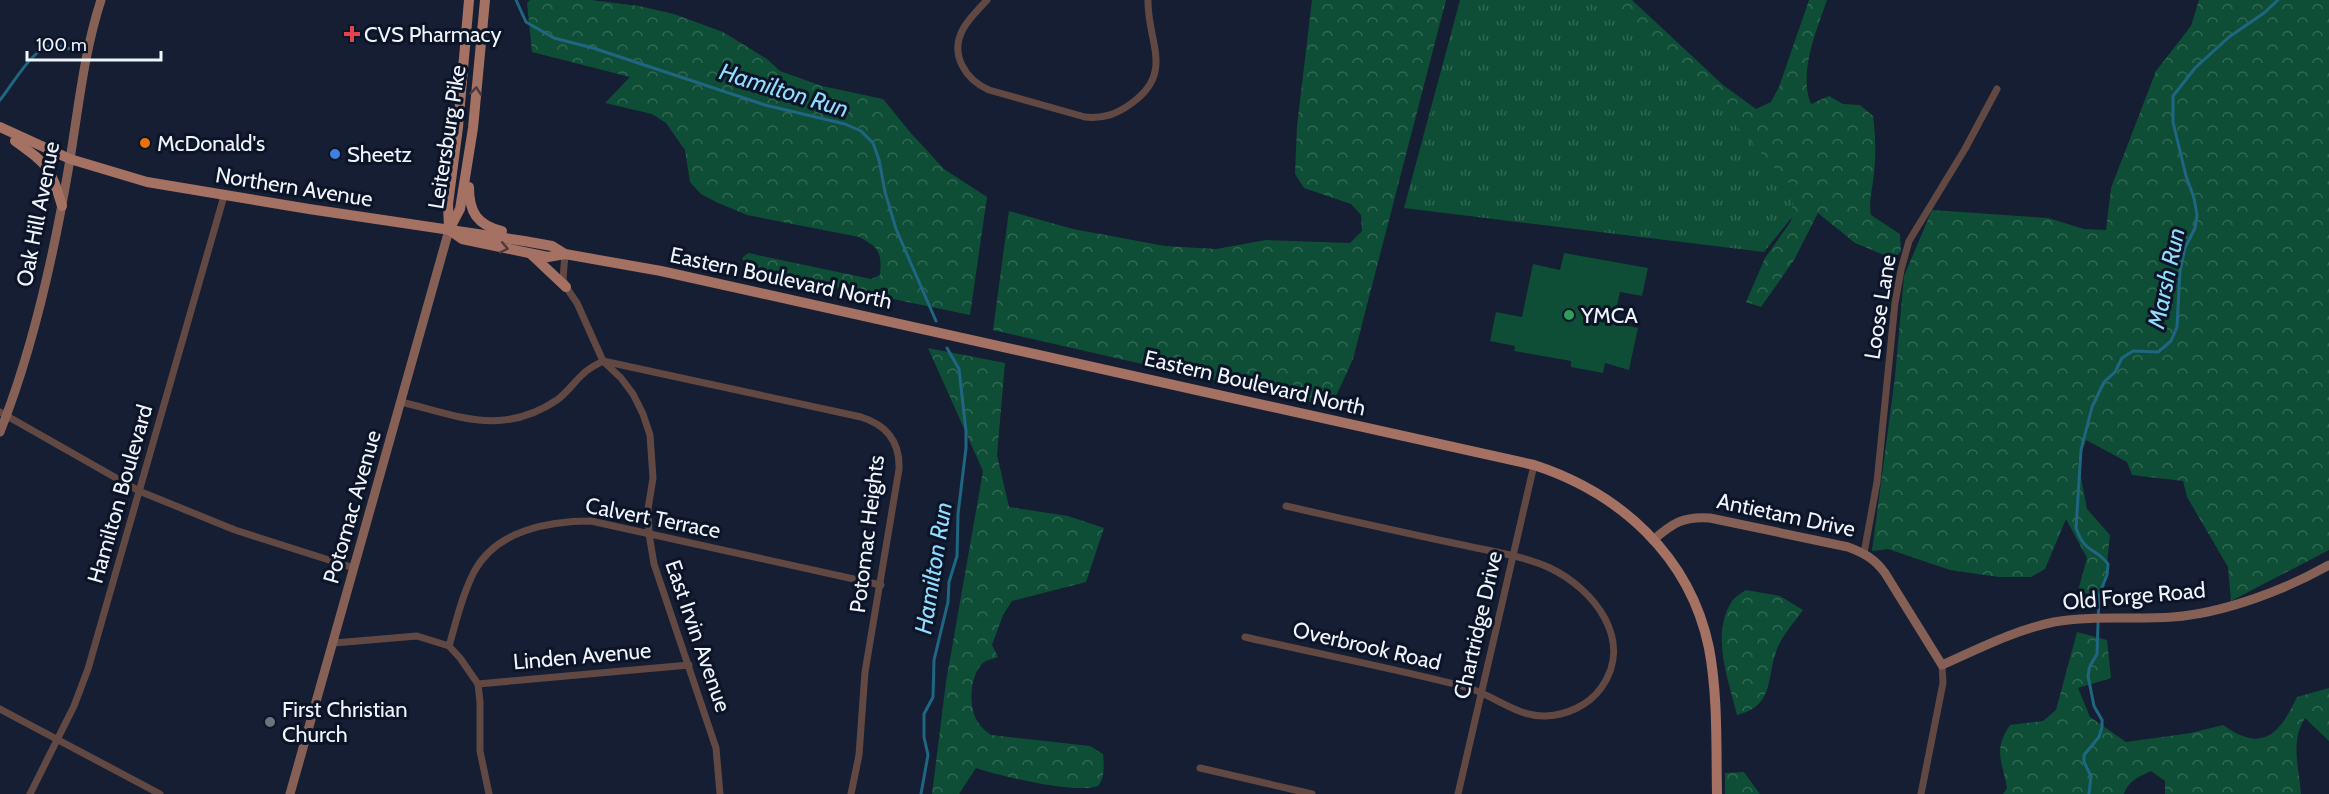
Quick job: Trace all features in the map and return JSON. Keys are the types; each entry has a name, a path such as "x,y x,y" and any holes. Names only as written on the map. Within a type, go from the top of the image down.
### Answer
{"main road":[{"name":"Leitersburg Pike","path":"449,230 448,204 458,128 469,0"},
{"name":"Leitersburg Pike","path":"449,230 460,209 473,128 485,0"},
{"path":"473,128 469,203 478,220 492,229 518,235 524,241"},
{"name":"Northern Avenue","path":"0,129 70,159 147,182 449,230"},
{"path":"0,129 42,160 49,168 62,206"},
{"name":"Eastern Boulevard North","path":"449,230 552,246 565,254"},
{"name":"Eastern Boulevard North","path":"449,230 462,239 548,257 565,254 661,271 1534,465 1569,477 1612,501 1638,523 1671,561 1688,590 1700,618 1708,646 1715,696 1717,794"},
{"path":"531,254 566,287"}],"street":[{"name":"Oak Hill Avenue","path":"0,432 3,414 37,316 62,206 86,62 101,0"},
{"path":"987,0 966,23 959,38 959,60 970,78 989,90 1084,117 1100,118 1120,112 1136,100 1154,80 1157,62 1148,0"},
{"name":"Loose Lane","path":"1864,553 1877,482 1900,270 1909,241 1965,149 1997,89"},
{"name":"Hamilton Boulevard","path":"30,794 58,740 88,669 224,196"},
{"name":"Potomac Avenue","path":"290,794 449,230"},
{"path":"401,402 476,420 508,420 540,410 558,399 570,390 585,372 603,361 577,303 563,279 565,254"},
{"name":"East Irvin Avenue","path":"603,361 621,378 633,394 650,435 653,478 648,509 654,564 716,748 720,794"},
{"name":"Potomac Heights","path":"603,361 861,417 884,427 896,445 899,457 865,672 859,755 851,794"},
{"path":"3,414 139,491 235,530 354,568"},
{"name":"Chartridge Drive","path":"1458,794 1534,465"},
{"path":"1286,506 1512,556 1549,568 1564,576 1594,601 1604,615 1614,646 1613,661 1600,689 1575,709 1546,716 1516,710 1481,693"},
{"name":"Antietam Drive","path":"1653,540 1670,525 1695,517 1710,518 1848,547 1864,553 1885,573 1942,664"},
{"name":"Calvert Terrace","path":"448,646 475,570 497,545 513,536 551,524 571,521 591,521 880,585"},
{"name":"Old Forge Road","path":"1942,664 2030,628 2052,623 2107,617 2171,617 2214,610 2285,586 2329,565"},
{"path":"334,643 417,636 448,646 460,658 478,684 480,751 489,794"},
{"name":"Overbrook Road","path":"1245,637 1468,688 1481,693"},
{"path":"1921,794 1943,683 1942,664"},
{"name":"Linden Avenue","path":"478,684 689,665"},
{"path":"0,710 160,794"},
{"path":"1200,768 1312,794"}],"green space":[{"path":"530,0 591,0 639,6 674,14 723,32 767,59 780,71 822,86 883,99 944,169 987,197 970,315 749,269 742,258 748,253 871,279 880,275 880,256 871,244 859,237 747,215 701,194 690,182 685,150 666,123 652,114 605,103 630,77 532,52 527,3"},
{"path":"1312,0 1446,0 1353,359 1331,407 993,330 1009,211 1073,229 1165,246 1216,249 1266,240 1350,243 1362,231 1361,215 1351,204 1304,188 1295,174 1297,126"},
{"path":"1460,0 1613,0 1823,178 1764,252 1404,208"},
{"path":"1603,0 1632,0 1723,85 1756,109 1771,102 1779,87 1809,0 1827,0 1810,52 1807,79 1811,104 1829,96 1843,104 1860,105 1873,116 1875,157 1871,215 1900,234 1901,251 1894,259 1855,243 1818,213 1794,260 1761,307 1746,302 1765,258 1791,221 1794,189 1660,43"},
{"path":"2199,0 2329,0 2329,550 2231,601 2228,567 2187,497 2183,481 2132,475 2127,462 2086,440 2078,462 2087,509 2110,535 2103,599 2078,591 2087,558 2066,519 2045,569 2031,577 1999,577 1950,570 1888,549 1872,551 1895,377 1904,276 1932,210 2048,218 2084,229 2106,230 2111,188 2156,71 2191,26"},
{"name":"YMCA","path":"1564,253 1648,268 1642,296 1620,292 1613,323 1638,328 1629,370 1605,363 1603,373 1571,367 1571,361 1514,351 1515,346 1490,341 1496,312 1522,317 1533,264 1560,270"},
{"path":"928,348 1005,363 997,455 1009,507 1068,516 1104,528 1086,582 1012,601 1003,615 992,645 998,657 981,665 972,686 973,712 982,728 991,735 1090,746 1103,754 1103,775 1098,786 1073,788 1057,786 1003,776 976,768 959,794 932,794 946,682 983,471"},
{"path":"1746,590 1780,596 1803,610 1779,644 1763,698 1749,711 1737,715 1723,658 1722,628 1732,601"},
{"path":"2077,632 2107,640 2111,678 2078,688 2090,717 2126,742 2191,733 2223,725 2248,738 2268,736 2283,721 2297,697 2329,688 2329,741 2305,718 2300,727 2297,755 2301,794 2165,794 2165,781 2151,771 2131,782 2124,794 2003,794 2007,788 2000,749 2005,734 2010,725 2043,721 2056,710"},
{"path":"1744,772 1760,794 1725,794 1725,773"}],"waterway":[{"name":"Hamilton Run","path":"516,0 526,22 554,38 593,48 765,105 845,124 861,131 873,143 896,229 936,321"},
{"name":"Marsh Run","path":"2089,794 2091,776 2084,762 2084,755 2099,737 2102,720 2094,706 2088,676 2090,666 2097,654 2099,595 2107,575 2108,564 2083,542 2076,528 2081,450 2092,407 2104,382 2115,372 2122,358 2133,351 2158,352 2171,341 2177,327 2180,271 2185,248 2195,228 2197,215 2173,122 2173,96 2195,68 2229,37 2264,13 2278,0"},
{"name":"Hamilton Run","path":"0,100 26,64 38,52 55,46 73,50"},
{"name":"Hamilton Run","path":"921,794 928,755 924,737 924,714 933,697 934,660 948,602 949,582 957,556 958,514 966,448 959,369 947,348"}],"place":[{"name":"CVS Pharmacy","path":"352,34"},
{"name":"McDonald's","path":"145,143"},
{"name":"Sheetz","path":"335,154"},
{"name":"YMCA","path":"1569,315"},
{"name":"First Christian Church","path":"270,722"}]}
